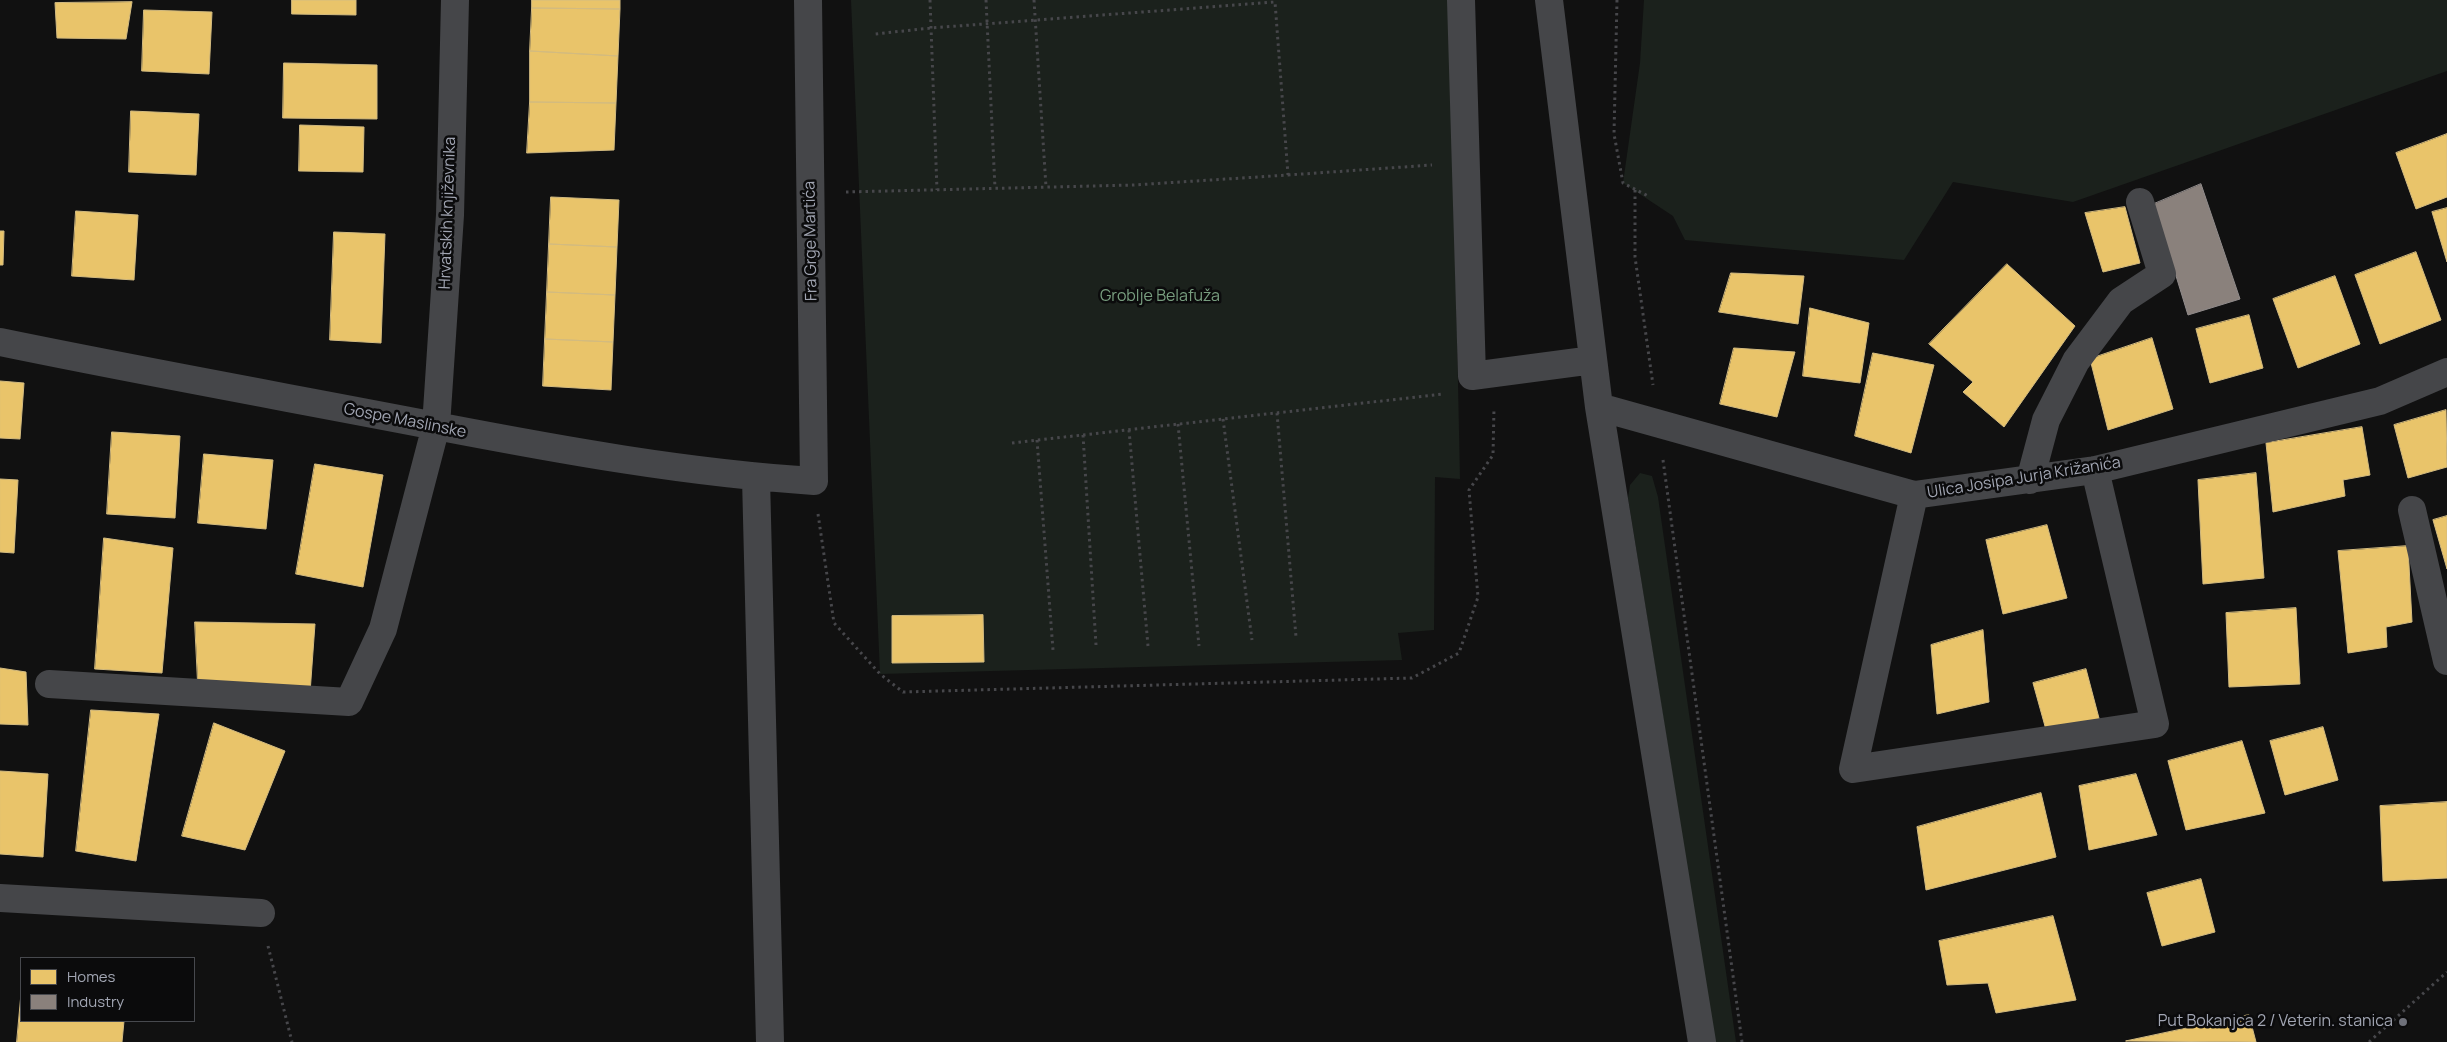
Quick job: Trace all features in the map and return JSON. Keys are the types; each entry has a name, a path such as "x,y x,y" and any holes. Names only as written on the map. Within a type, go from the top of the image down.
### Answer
{"street":[{"name":"Hrvatskih književnika","path":"50,684 349,702 382,629 436,426 450,216 454,0"},
{"name":"Fra Grge Martića","path":"808,0 814,481"},
{"path":"1461,0 1472,376 1593,360"},
{"path":"1549,0 1599,407 1702,1042"},
{"path":"2030,480 2046,420 2076,361 2121,301 2162,274 2140,202"},
{"name":"Gospe Maslinske","path":"0,342 180,379 436,426 538,447 756,478 814,481"},
{"name":"Ulica Josipa Jurja Križanića","path":"1599,407 1914,495 2095,470 2380,401 2447,372"},
{"path":"1914,495 1853,770 2155,724 2095,470"},
{"path":"756,478 770,1042"},
{"path":"2412,510 2447,661"},
{"path":"0,898 261,913"}],"path":[{"path":"930,0 937,190"},
{"path":"986,0 995,188"},
{"path":"1034,0 1046,187"},
{"path":"1617,0 1614,134 1624,183 1648,196"},
{"path":"875,34 931,28 1275,2 1288,175"},
{"path":"810,193 1134,185 1436,164"},
{"path":"1635,190 1635,257 1742,1042"},
{"path":"1012,443 1448,393"},
{"path":"814,481 834,623 880,674 903,692 1412,678 1459,653 1478,597 1469,490 1493,455 1494,401"},
{"path":"1277,413 1296,637"},
{"path":"1223,419 1252,640"},
{"path":"1178,424 1199,646"},
{"path":"1130,430 1148,646"},
{"path":"1083,435 1096,645"},
{"path":"1037,440 1053,650"},
{"path":"261,913 292,1042"},
{"path":"2369,1042 2447,972"}],"green space":[{"name":"Groblje Belafuža","path":"851,0 1450,0 1460,479 1435,477 1434,630 1398,633 1402,660 880,674"},
{"path":"1644,0 2447,0 2447,71 2073,202 1953,182 1904,260 1685,240 1673,216 1623,183 1640,63"},
{"path":"1640,473 1652,476 1658,497 1736,1042 1715,1042 1628,498 1630,485"}],"building: Homes":[{"path":"292,0 356,0 356,15 292,14"},
{"path":"532,0 620,0 620,9 532,8"},
{"path":"132,2 126,39 57,38 55,3"},
{"path":"532,8 620,9 618,56 530,51"},
{"path":"144,10 212,12 209,74 142,71"},
{"path":"530,51 618,56 616,103 530,102"},
{"path":"284,63 377,65 377,119 283,118"},
{"path":"530,102 616,103 614,150 527,153"},
{"path":"131,111 199,114 196,175 129,172"},
{"path":"300,125 364,127 363,172 299,171"},
{"path":"2447,134 2447,197 2416,209 2396,153"},
{"path":"551,197 619,200 617,247 549,244"},
{"path":"2125,207 2140,263 2103,272 2085,213"},
{"path":"2447,208 2447,262 2432,212"},
{"path":"76,211 138,215 134,280 72,276"},
{"path":"0,231 4,231 3,265 0,265"},
{"path":"334,232 385,234 381,343 330,340"},
{"path":"549,244 617,247 615,295 547,292"},
{"path":"2416,252 2441,320 2380,344 2355,275"},
{"path":"2007,264 2075,326 2004,427 1963,392 1973,382 1929,344"},
{"path":"1731,273 1804,276 1798,324 1719,312"},
{"path":"2335,276 2360,344 2298,368 2273,299"},
{"path":"547,292 615,295 613,342 545,339"},
{"path":"1810,308 1869,323 1860,383 1803,376"},
{"path":"2249,315 2263,368 2210,383 2196,329"},
{"path":"2152,338 2173,409 2108,430 2090,359"},
{"path":"545,339 613,342 611,390 543,386"},
{"path":"1734,348 1795,352 1777,417 1720,404"},
{"path":"1873,353 1934,365 1911,453 1855,436"},
{"path":"0,381 24,383 20,439 0,438"},
{"path":"2446,410 2447,467 2408,478 2394,425"},
{"path":"2362,427 2370,475 2343,480 2345,496 2273,512 2266,443"},
{"path":"112,432 180,436 175,518 107,514"},
{"path":"204,454 273,460 266,529 198,523"},
{"path":"315,464 383,475 363,587 296,574"},
{"path":"2256,473 2264,578 2203,584 2198,480"},
{"path":"0,479 18,480 14,553 0,552"},
{"path":"2447,516 2447,569 2433,520"},
{"path":"2047,525 2067,598 2003,614 1986,540"},
{"path":"104,538 173,548 162,673 95,669"},
{"path":"2408,546 2412,622 2386,627 2387,647 2348,653 2338,551"},
{"path":"2296,608 2300,684 2229,687 2226,613"},
{"path":"983,615 984,662 892,663 892,616"},
{"path":"195,622 315,624 310,693 198,683"},
{"path":"1983,630 1989,702 1937,714 1931,645"},
{"path":"0,668 26,672 28,725 0,724"},
{"path":"2086,669 2100,722 2048,737 2033,683"},
{"path":"91,710 159,714 136,861 76,851"},
{"path":"214,723 285,751 245,850 182,836"},
{"path":"2323,727 2338,780 2285,795 2270,741"},
{"path":"2242,741 2265,813 2186,830 2168,761"},
{"path":"0,771 48,774 43,857 0,854"},
{"path":"2136,774 2157,835 2089,850 2079,786"},
{"path":"2041,793 2056,857 1926,890 1917,827"},
{"path":"2447,802 2447,878 2383,881 2380,806"},
{"path":"2201,879 2215,932 2162,946 2147,893"},
{"path":"2053,916 2076,1000 1996,1013 1988,983 1947,985 1939,941"},
{"path":"20,1006 20,1022 124,1022 122,1042 17,1042"},
{"path":"2249,1015 2256,1042 2126,1041"}],"building: Industry":[{"path":"2201,184 2240,299 2188,315 2154,204"}],"place":[{"name":"Put Bokanjca 2 / Veterin. stanica","path":"2403,1022"}]}
